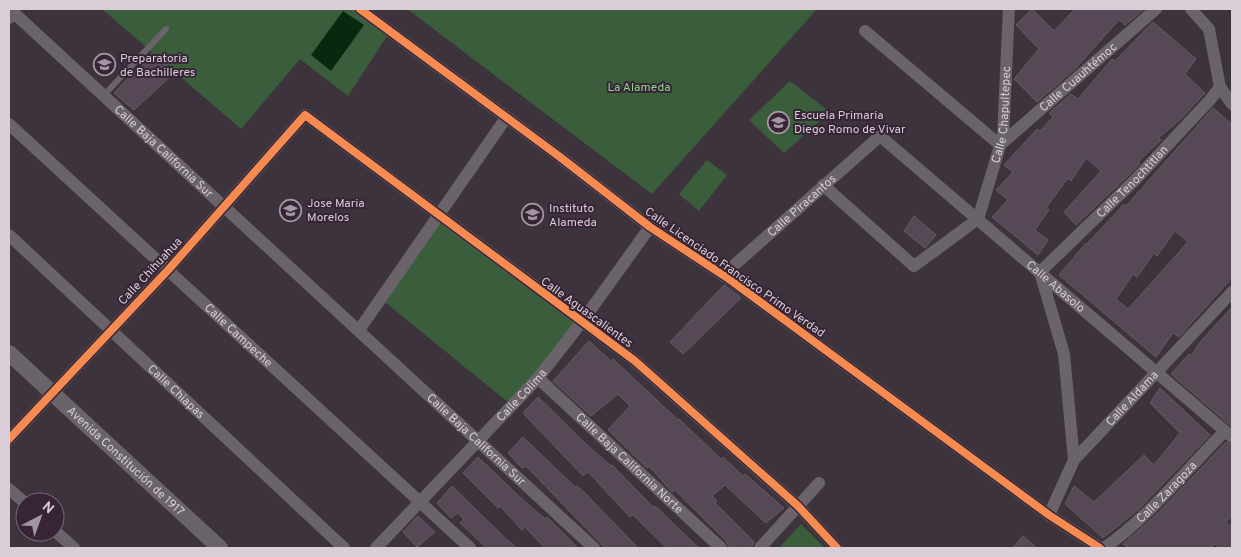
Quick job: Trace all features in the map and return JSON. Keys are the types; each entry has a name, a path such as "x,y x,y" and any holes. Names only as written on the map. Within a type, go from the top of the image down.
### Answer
{"street":[{"name":"Calle Licenciado Francisco Primo Verdad","path":"360,9 560,157 650,227 723,275 1049,515 1102,548"},
{"name":"Calle Chapultepec","path":"978,219 1000,146 1009,9"},
{"name":"Calle Cuauhtémoc","path":"1000,146 1156,9"},
{"path":"1191,9 1209,29 1220,87 1232,104"},
{"name":"Calle Baja California Sur","path":"11,15 104,96 594,548"},
{"path":"865,31 1000,146"},
{"name":"Calle Tenochtitlan","path":"1040,272 1136,179 1220,87"},
{"name":"Calle Chihuahua","path":"9,438 109,330 169,269 305,115"},
{"name":"Calle Aguascalientes","path":"305,115 635,361 686,404 798,506 837,548"},
{"path":"359,330 506,118"},
{"name":"Calle Campeche","path":"9,124 169,269 419,503 470,548"},
{"name":"Calle Abasolo","path":"880,136 1229,434"},
{"name":"Calle Piracantos","path":"723,275 880,136"},
{"path":"823,185 914,266 978,219"},
{"name":"Calle Colima","path":"376,548 538,378 582,323 650,227"},
{"name":"Calle Chiapas","path":"9,235 344,548"},
{"path":"1040,272 1064,354 1074,460"},
{"name":"Calle Aldama","path":"1049,515 1074,460 1232,292"},
{"name":"Avenida Constitución de 1917","path":"9,353 48,396 203,548"},
{"name":"Avenida Constitución de 1917","path":"9,368 48,396 220,548"},
{"name":"Calle Baja California Norte","path":"538,378 721,548"},
{"name":"Calle Zaragoza","path":"1102,548 1116,540 1229,434"},
{"path":"760,548 819,483"}],"lane":[{"path":"104,96 166,29"}],"green space":[{"path":"102,9 360,9 391,30 348,96 300,59 241,129"},
{"name":"La Alameda","path":"407,9 817,9 652,194"},
{"path":"790,81 830,112 784,153 749,120"},
{"path":"707,160 727,175 699,211 679,194"},
{"path":"439,215 581,323 509,403 381,299"},
{"path":"801,524 825,548 779,548"}],"shaded area":[{"path":"343,11 364,25 331,71 311,55"}],"building":[{"path":"1032,9 1054,31 1075,9 1144,9 1125,25 1119,20 1076,68 1037,102 1014,79 1039,49 1016,25"},
{"path":"1153,22 1196,59 1185,74 1205,93 1180,120 1158,138 1161,140 1138,162 1140,163 1131,173 1076,225 1064,212 1101,171 1086,158 1071,181 1068,178 1046,208 1049,210 1035,230 1048,240 1038,255 992,217 1008,200 996,190 1013,172 1004,165 1037,129 1040,131 1053,117 1049,113 1071,94 1078,99 1112,59 1115,61"},
{"path":"152,53 175,72 134,110 114,93"},
{"path":"1213,108 1232,124 1232,278 1179,337 1173,333 1156,357 1059,275 1086,243 1124,204 1126,206","holes":["1175,231 1188,242 1128,309 1116,299 1133,274 1137,277 1154,253 1157,256"]},
{"path":"914,216 936,235 925,248 904,231"},
{"path":"724,285 741,298 683,354 670,342"},
{"path":"1232,307 1232,427 1171,374 1189,354 1191,356 1201,341"},
{"path":"589,341 611,361 613,359 721,459 723,457 743,476 745,474 784,508 766,523 725,485 712,496 717,501 715,503 754,542 751,548 729,548 727,542 675,490 672,492 649,466 647,468 608,430 630,406 618,394 591,416 553,381"},
{"path":"1160,388 1210,435 1139,509 1103,538 1065,504 1074,486 1094,502 1144,455 1154,465 1180,433 1150,403"},
{"path":"538,397 586,444 612,465 653,507 655,506 699,548 667,548 633,515 630,517 588,472 583,476 523,413"},
{"path":"523,437 575,487 577,486 586,494 638,548 605,548 526,466 522,468 508,453"},
{"path":"1226,442 1232,445 1232,516 1226,522 1232,527 1232,548 1220,548 1215,544 1211,548 1129,548 1123,544 1157,514"},
{"path":"478,457 545,519 547,517 578,548 545,548 525,527 522,530 500,506 498,508 463,473"},
{"path":"452,486 517,548 487,548 460,523 464,519 458,513 451,518 437,503"},
{"path":"418,516 435,532 417,547 403,532"},
{"path":"1023,536 1037,548 1013,548"}],"cycle path":[{"path":"360,9 560,157 650,227 729,279 1049,515 1100,548"},
{"path":"9,439 169,269 305,115 635,361 798,506 837,548"}],"place":[{"name":"Preparatoria de Bachilleres","path":"104,65"},
{"name":"Escuela Primaria Diego Romo de Vivar","path":"778,122"},
{"name":"Jose Maria Morelos","path":"291,210"},
{"name":"Instituto Alameda","path":"533,215"}]}
